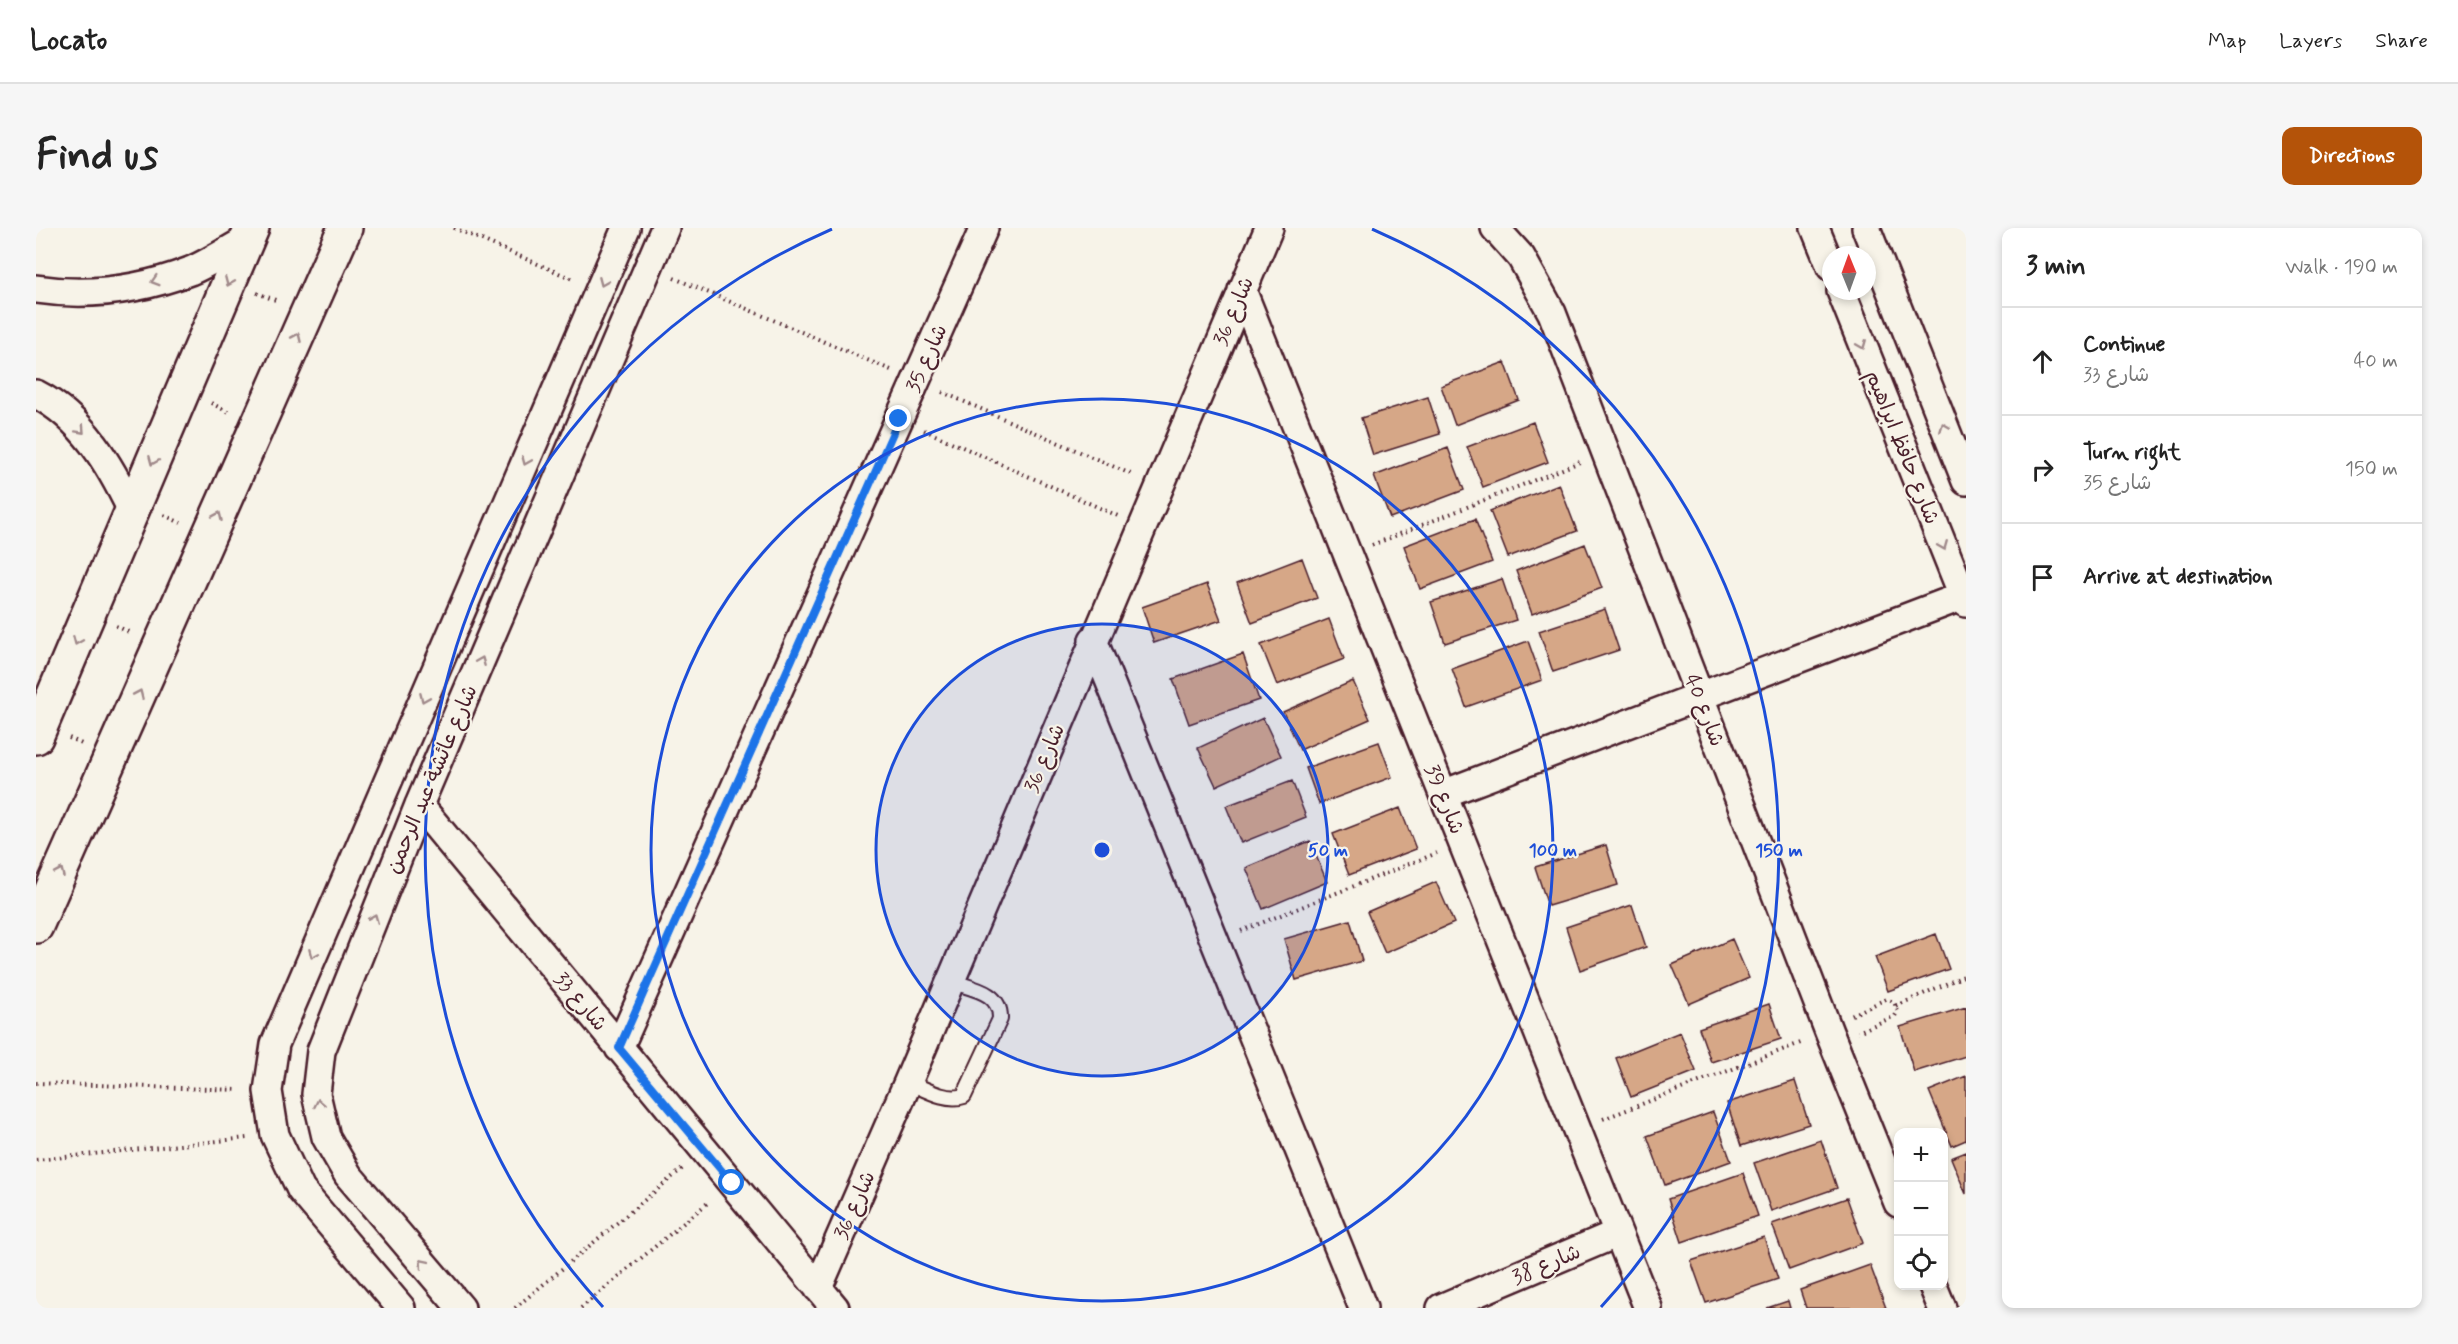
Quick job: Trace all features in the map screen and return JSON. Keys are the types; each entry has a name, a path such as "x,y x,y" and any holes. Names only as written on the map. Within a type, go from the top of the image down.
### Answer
{"street":[{"path":"36,926 345,228"},
{"name":"شارع عائشة عبد الرحمن","path":"400,1308 301,1190 274,1135 268,1091 275,1044 626,228"},
{"name":"شارع عائشة عبد الرحمن","path":"461,1308 348,1175 326,1137 316,1094 321,1051 419,805 666,228"},
{"name":"شارع 35","path":"619,1048 984,228"},
{"name":"شارع 36","path":"827,1298 908,1082 1269,228"},
{"name":"شارع 40","path":"1495,228 1521,257 1552,313 1829,1034 1894,1191"},
{"path":"1815,228 1822,246"},
{"path":"1866,228 1966,481"},
{"path":"39,730 249,234"},
{"path":"36,289 69,294 132,289 191,271 249,234"},
{"name":"شارع 39","path":"1242,290 1648,1308"},
{"name":"شارع حافظ ابراهيم","path":"1845,300 1965,600"},
{"path":"36,394 82,429 110,467 134,506"},
{"path":"1443,794 1700,696 1965,600"},
{"path":"1094,640 1363,1308"},
{"name":"شارع 33","path":"419,805 827,1298"},
{"name":"شارع 38","path":"1441,1308 1618,1233"},
{"path":"1934,1290 1942,1308"}],"lane":[{"path":"908,1082 955,1099 964,1096 1000,1019 997,1001 991,995 950,981"}],"path":[{"path":"454,228 599,291"},
{"path":"229,281 307,313"},
{"path":"183,389 257,427"},
{"path":"899,419 1142,526"},
{"path":"1348,555 1605,452"},
{"path":"134,506 209,537"},
{"path":"89,611 159,648"},
{"path":"39,730 110,759"},
{"path":"1215,942 1463,843"},
{"path":"1896,1006 1966,975"},
{"path":"1577,1129 1829,1034 1897,1015 1896,1006 1894,1002 1886,999 1829,1034"},
{"path":"36,1083 268,1091"},
{"path":"36,1160 274,1135"},
{"path":"515,1308 704,1151"},
{"path":"580,1308 732,1183"}],"building":[{"path":"1505,362 1519,400 1455,425 1441,386"},
{"path":"1428,397 1440,434 1373,455 1361,418"},
{"path":"1533,422 1548,462 1483,487 1467,447"},
{"path":"1448,448 1464,490 1390,518 1374,476"},
{"path":"1559,484 1577,531 1508,557 1490,511"},
{"path":"1475,519 1492,562 1420,589 1404,546"},
{"path":"1585,544 1602,588 1532,614 1516,571"},
{"path":"1302,558 1317,598 1252,623 1237,583"},
{"path":"1502,579 1516,620 1445,643 1431,602"},
{"path":"1207,584 1221,620 1154,643 1142,607"},
{"path":"1605,609 1619,650 1553,672 1539,631"},
{"path":"1329,619 1344,659 1277,685 1261,645"},
{"path":"1528,641 1542,680 1466,707 1452,669"},
{"path":"1243,654 1259,700 1189,724 1173,679"},
{"path":"1353,681 1370,719 1300,750 1283,712"},
{"path":"1263,718 1281,756 1216,786 1198,748"},
{"path":"1379,742 1392,777 1319,804 1306,768"},
{"path":"1292,781 1306,817 1241,843 1226,806"},
{"path":"1400,808 1416,849 1349,875 1333,834"},
{"path":"1310,841 1327,882 1263,909 1246,868"},
{"path":"1606,845 1618,885 1548,906 1535,867"},
{"path":"1436,882 1454,923 1385,953 1367,912"},
{"path":"1632,905 1646,947 1580,970 1566,927"},
{"path":"1350,920 1362,961 1296,980 1284,939"},
{"path":"1936,934 1949,969 1888,991 1875,957"},
{"path":"1732,939 1749,978 1689,1004 1672,965"},
{"path":"1769,1004 1781,1039 1711,1062 1699,1028"},
{"path":"1966,1007 1966,1056 1914,1072 1900,1027"},
{"path":"1680,1032 1696,1071 1631,1097 1616,1058"},
{"path":"1966,1076 1966,1140 1952,1146 1948,1136 1948,1128 1944,1128 1929,1091"},
{"path":"1795,1081 1809,1124 1741,1146 1727,1103"},
{"path":"1713,1112 1731,1161 1665,1185 1647,1136"},
{"path":"1821,1140 1837,1188 1771,1211 1754,1163"},
{"path":"1966,1152 1966,1194 1951,1158"},
{"path":"1743,1173 1758,1216 1682,1242 1668,1199"},
{"path":"1847,1198 1863,1243 1789,1270 1772,1224"},
{"path":"1764,1237 1778,1279 1706,1303 1691,1261"},
{"path":"1870,1265 1886,1308 1806,1308 1800,1290"},
{"path":"1788,1301 1790,1308 1767,1308"}],"route":[{"path":"732,1183 619,1048 899,419"}]}
